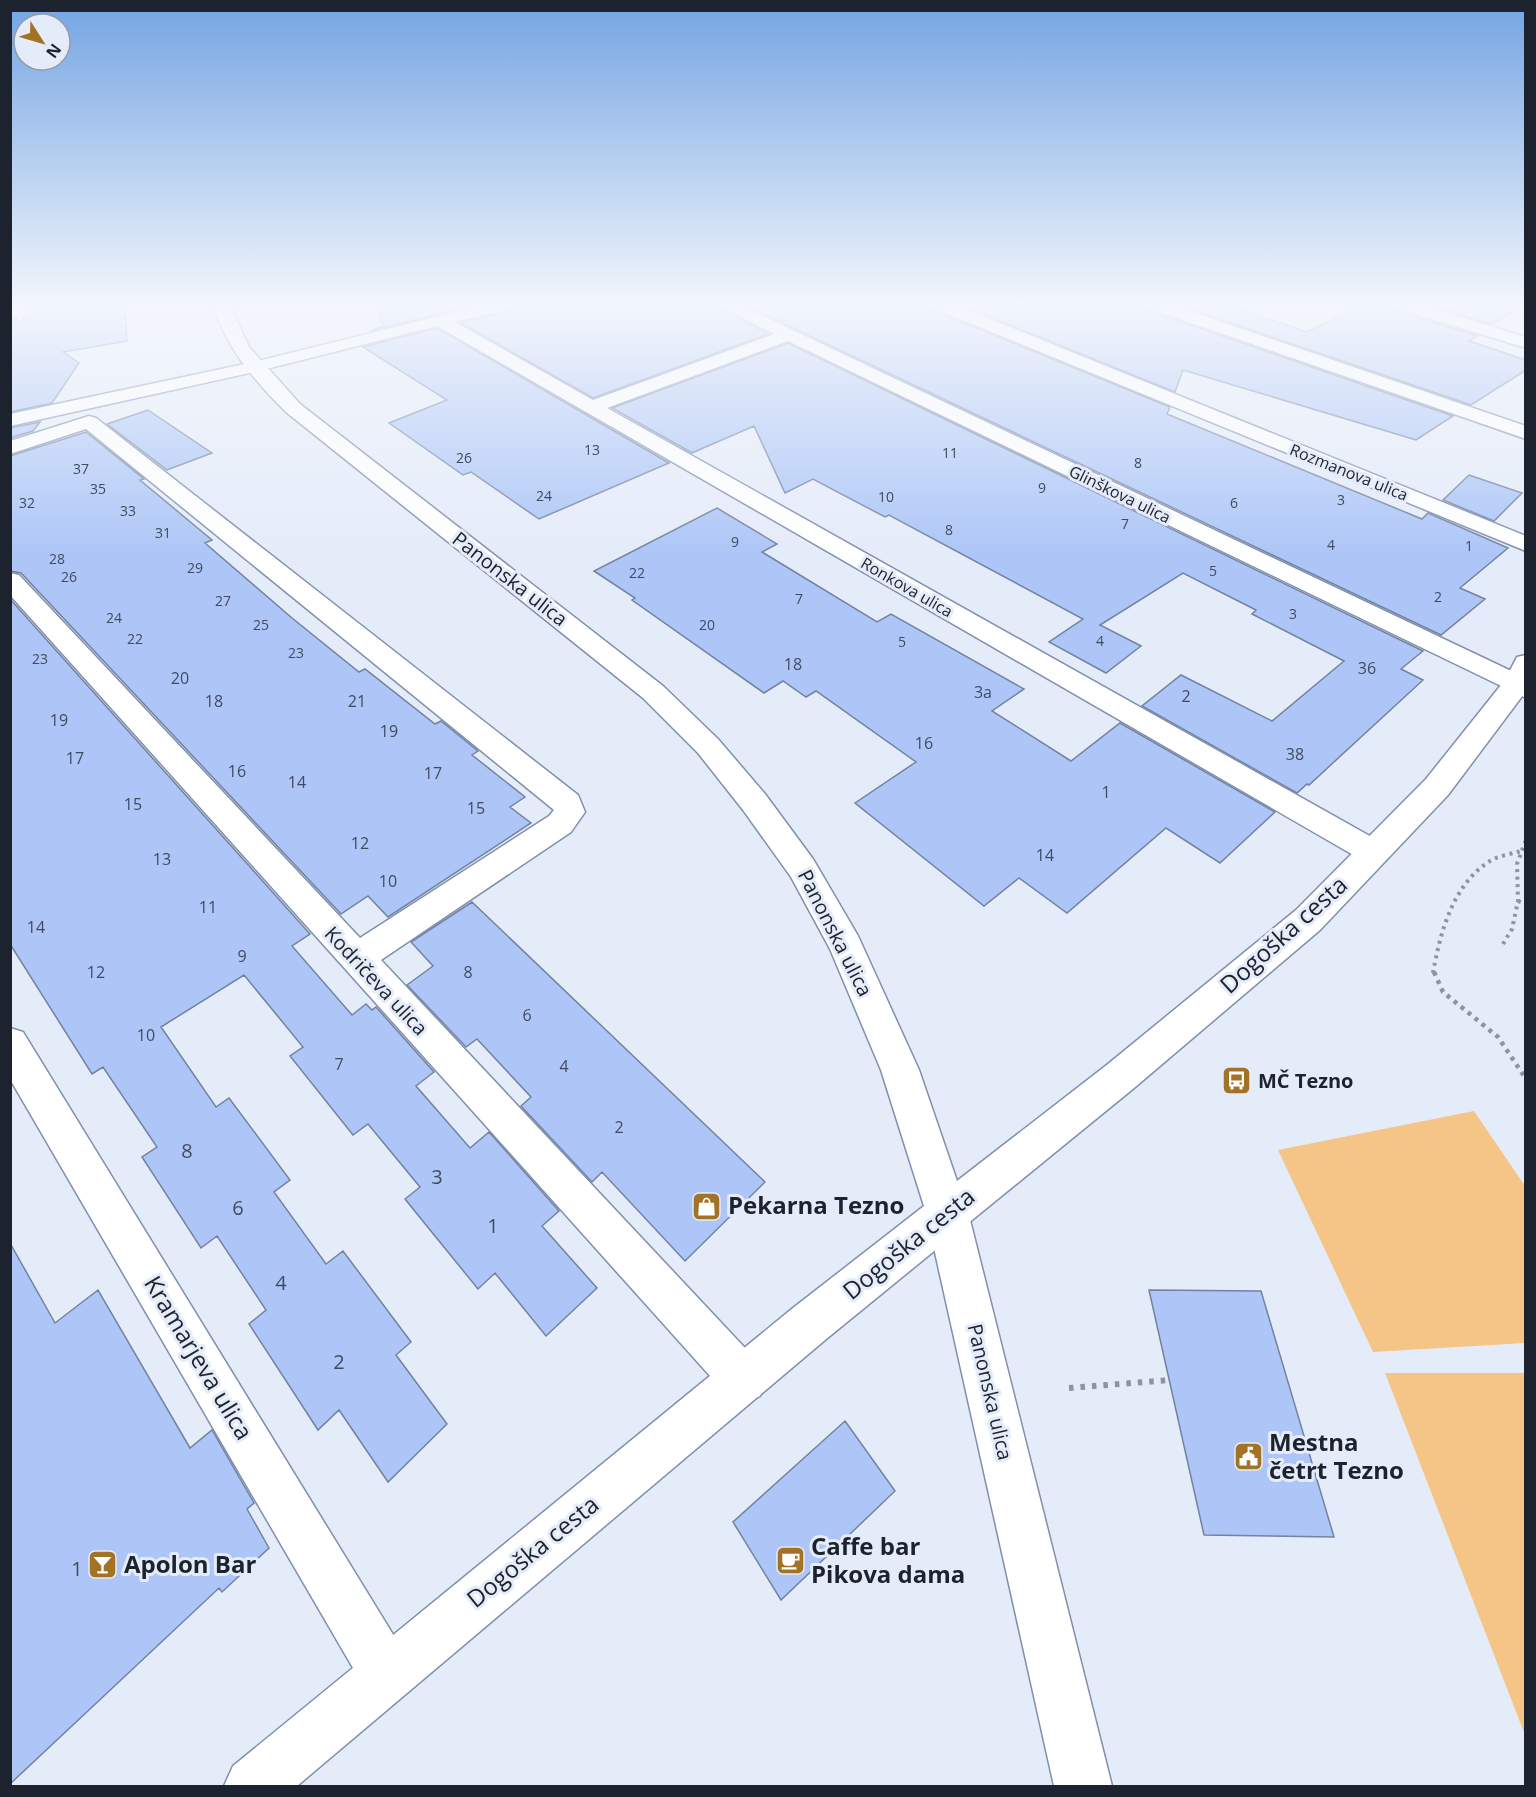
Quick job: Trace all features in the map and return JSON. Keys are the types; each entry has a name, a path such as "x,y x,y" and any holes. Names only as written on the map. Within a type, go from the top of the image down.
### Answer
{"street":[{"path":"10,420 159,388"},
{"name":"Panonska ulica","path":"274,388 293,408 653,692 708,746 754,802 802,868 846,946 900,1070 947,1212 1083,1786"},
{"name":"Ronkova ulica","path":"557,388 1373,852"},
{"path":"591,407 643,388"},
{"name":"Glinškova ulica","path":"903,388 1523,678"},
{"name":"Rozmanova ulica","path":"1144,388 1526,544"},
{"path":"1396,388 1526,433"},
{"path":"10,447 137,405 140,392"},
{"path":"89,422 567,803 570,812 560,824 356,959"},
{"name":"Kodričeva ulica","path":"10,580 744,1380"},
{"name":"Dogoška cesta","path":"253,1786 386,1673 947,1212 1121,1076 1308,920 1437,787 1523,678"},
{"name":"Kramarjeva ulica","path":"10,1044 386,1673"}],"path":[{"path":"1503,944 1512,929 1518,901 1517,864 1526,840"},
{"path":"1521,851 1491,860 1468,880 1454,901 1437,951 1433,975 1443,992 1498,1038 1526,1079"},
{"path":"1518,901 1526,904"},
{"path":"1070,1388 1170,1380"}],"shaded area":[{"path":"1474,1111 1525,1186 1525,1343 1373,1352 1278,1150"},
{"path":"1385,1373 1525,1373 1525,1735"}],"building":[{"path":"10,388 62,388 52,403 10,412"},
{"path":"428,388 540,388 669,463 539,519 471,472 463,475 389,423 447,400"},
{"path":"575,388 621,388 593,398"},
{"path":"667,388 880,388 1423,651 1401,669 1423,680 1309,785 1307,784 1297,793 1142,706 1181,675 1272,721 1344,661 1252,614 1256,610 1183,573 1100,625 1141,646 1106,673 1049,642 1083,619 889,515 885,517 813,479 785,493 754,426 692,453 612,408"},
{"path":"920,388 1123,388 1170,407 1167,414 1422,519 1428,513 1508,548 1460,588 1485,599 1441,635"},
{"path":"1165,388 1177,388 1175,392"},
{"path":"1242,388 1372,388 1453,416 1416,440"},
{"path":"1421,388 1498,388 1471,405"},
{"path":"148,410 212,453 167,470 107,424"},
{"path":"40,422 33,431 10,438 10,428"},
{"path":"86,432 144,479 140,480 212,540 205,543 292,618 359,672 365,669 435,724 441,721 478,751 472,755 525,797 510,807 531,823 388,917 368,896 341,914 21,573 10,571 10,456"},
{"path":"1469,475 1522,493 1494,521 1443,500"},
{"path":"717,508 777,544 762,552 877,622 891,614 1024,689 992,711 1071,761 1120,723 1275,812 1220,863 1166,828 1067,913 1019,878 984,906 855,803 916,762 816,691 806,697 783,681 764,693 632,600 635,598 594,571"},
{"path":"10,599 310,934 292,946 352,1015 366,1004 372,1010 376,1007 434,1072 416,1086 470,1148 489,1132 559,1211 542,1226 597,1288 546,1336 495,1273 478,1289 405,1199 420,1187 368,1124 353,1135 290,1056 303,1047 244,975 161,1027 216,1107 229,1098 290,1180 274,1192 326,1264 343,1251 411,1342 396,1355 447,1424 388,1482 339,1410 318,1430 249,1324 266,1310 217,1236 201,1248 142,1157 157,1147 103,1067 92,1074 10,944"},
{"path":"472,902 765,1182 685,1261 602,1172 592,1182 521,1106 531,1097 477,1039 466,1047 407,985 433,966 411,942"},
{"path":"10,1243 55,1323 98,1290 190,1448 212,1430 254,1503 247,1509 269,1548 222,1592 219,1588 10,1784"},
{"name":"Mestna četrt Tezno","path":"1149,1290 1261,1291 1334,1537 1204,1535"},
{"name":"Caffe bar Pikova dama","path":"845,1421 895,1491 781,1600 733,1522"}],"place":[{"name":"MČ Tezno","path":"1237,1081"},
{"name":"Pekarna Tezno","path":"707,1206"},
{"name":"Mestna četrt Tezno","path":"1248,1457"},
{"name":"Caffe bar Pikova dama","path":"790,1561"},
{"name":"Apolon Bar","path":"103,1565"}]}
